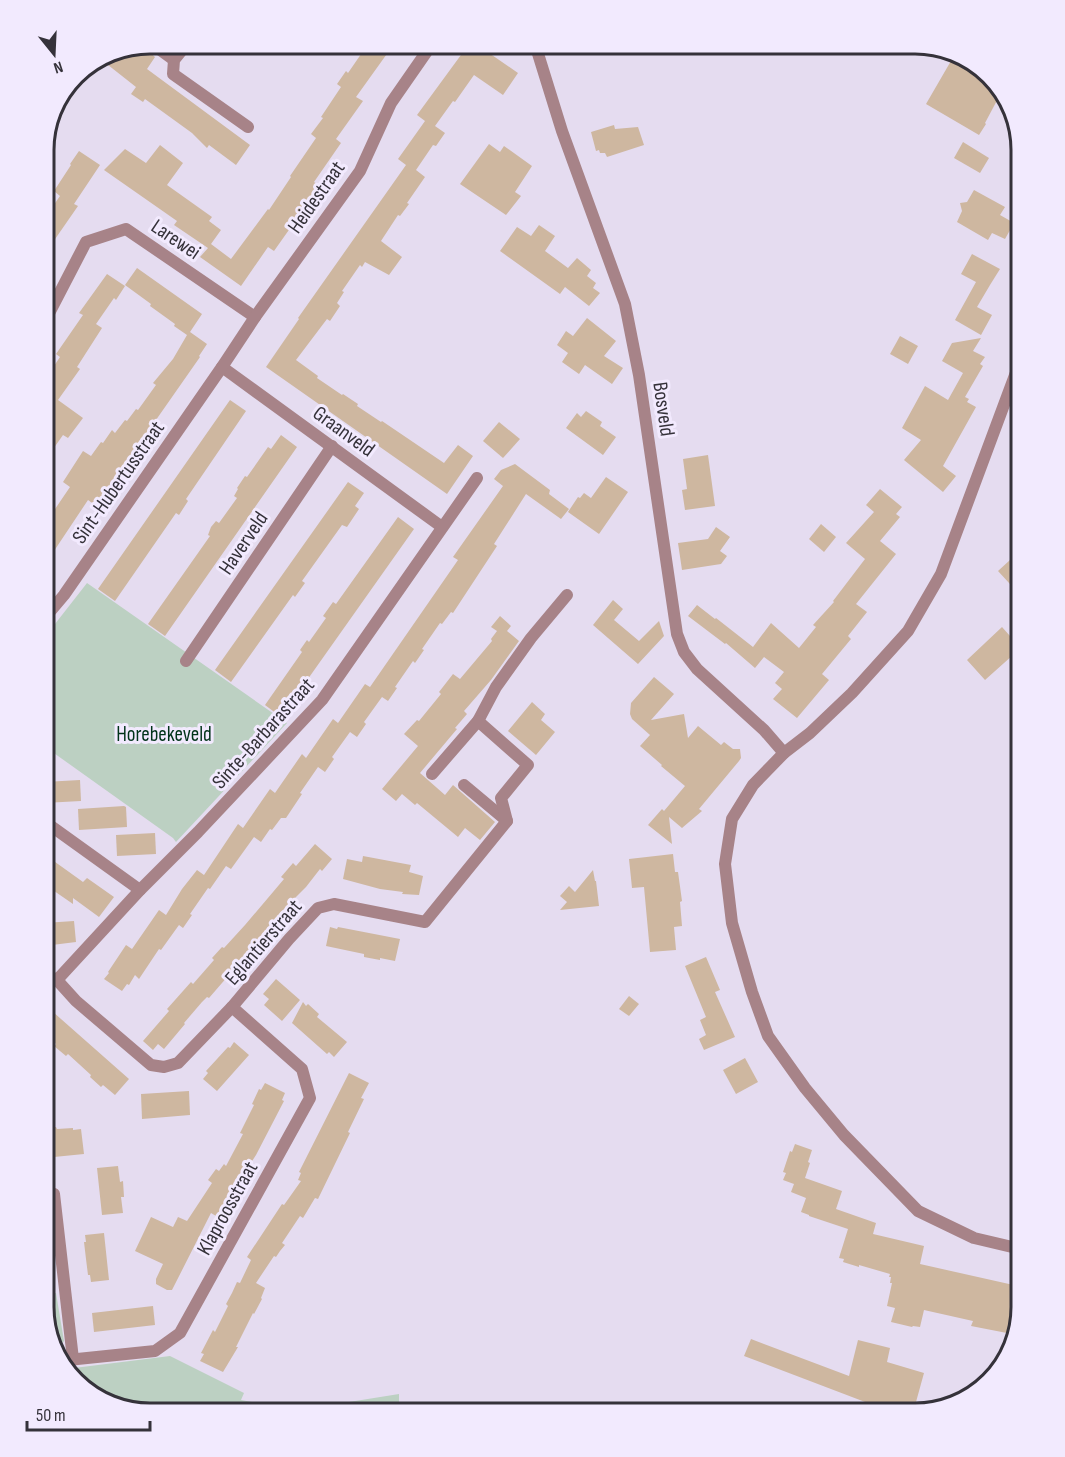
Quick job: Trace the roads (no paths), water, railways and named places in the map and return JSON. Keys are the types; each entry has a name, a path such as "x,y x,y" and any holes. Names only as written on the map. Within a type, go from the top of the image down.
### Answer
{"street":[{"path":"166,54 174,60"},
{"path":"179,54 174,60 173,74 248,127"},
{"name":"Heidestraat","path":"222,368 255,317 360,171 391,104 425,54"},
{"name":"Bosveld","path":"538,54 562,131 625,304 641,386 677,634 684,652 697,669 764,730 784,753"},
{"name":"Larewei","path":"54,304 86,242 126,229 255,317"},
{"name":"Graanveld","path":"222,368 442,527"},
{"name":"Sint-Hubertusstraat","path":"54,607 222,368"},
{"path":"1011,388 941,573 908,631 852,693 810,734 784,753 753,785 732,819 725,864 732,923 752,992 768,1036 804,1088 844,1136 918,1211 974,1238 1011,1247"},
{"name":"Haverveld","path":"186,661 332,446"},
{"name":"Sinte-Barbarastraat","path":"57,980 322,700 477,478"},
{"path":"432,774 478,721 496,687 531,638 567,595"},
{"path":"478,721 528,765 501,798 507,821"},
{"path":"464,785 507,821"},
{"name":"Eglantierstraat","path":"57,980 76,1001 151,1065 164,1067 178,1064 232,1007 318,908 334,904 425,922 507,821"},
{"path":"54,828 140,890"},
{"name":"Klaproosstraat","path":"70,1359 155,1351 180,1333 310,1098 302,1069 232,1007"},
{"path":"54,1194 73,1359"}],"park label":[{"name":"Horebekeveld","path":"164,734"}]}
